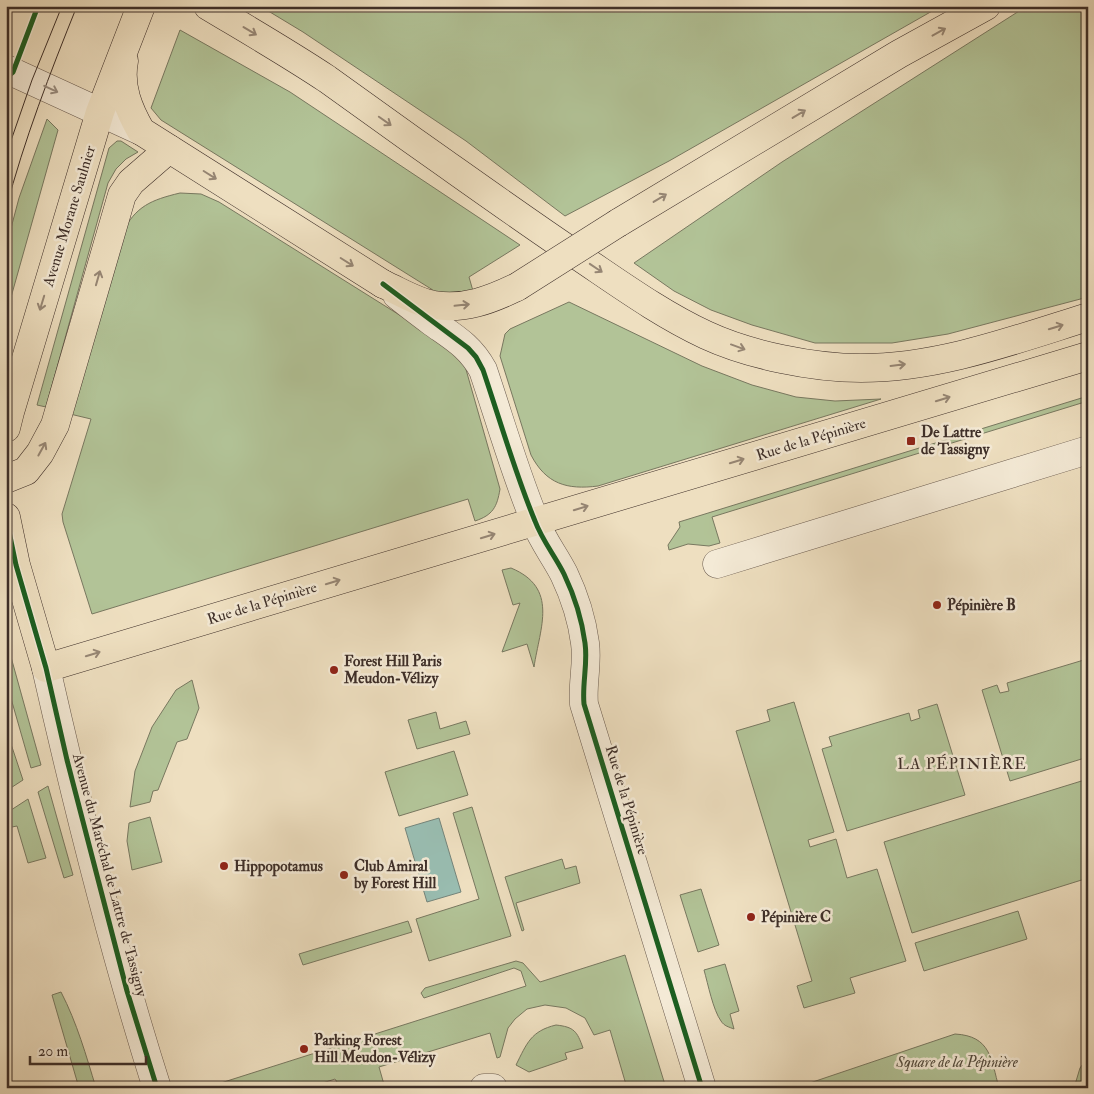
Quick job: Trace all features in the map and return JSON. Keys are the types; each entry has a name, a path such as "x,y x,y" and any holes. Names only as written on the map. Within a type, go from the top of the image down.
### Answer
{"main road":[{"name":"Avenue Morane Saulnier","path":"6,428 12,402 100,112 141,6"},
{"path":"208,6 325,78 512,212 636,295 706,335 744,349 805,363 860,368 889,366 929,362 967,354 1088,317"},
{"path":"127,40 122,79 126,100 141,131 382,284 433,305 459,307 483,302 517,286 899,54 986,6"},
{"path":"6,479 26,471 40,453 55,425 122,195 131,182 169,149"},
{"name":"Rue de la Pépinière","path":"46,668 1088,356"},
{"path":"6,517 16,565 46,668"}],"street":[{"path":"6,69 141,131"},
{"path":"382,284 453,336 476,357 483,370 535,522"},
{"path":"717,564 1088,450"},
{"name":"Rue de la Pépinière","path":"535,522 547,547 563,573 579,616 585,643 584,704 702,1088"},
{"name":"Avenue du Maréchal de Lattre de Tassigny","path":"46,668 70,770 127,991 156,1088"},
{"path":"484,1088 493,1088"}],"green space":[{"path":"260,6 941,6 669,161 565,216 466,141 303,32"},
{"path":"1027,6 1088,6 1088,297 948,334 892,343 815,343 752,325 711,310 674,291 634,263 782,162"},
{"path":"180,30 290,92 520,245 469,277 473,291 444,297 161,120 151,108"},
{"path":"47,119 58,130 6,315 6,247 19,198"},
{"path":"117,141 121,141 138,152 126,159 116,169 108,183 46,407 37,405 109,148"},
{"path":"180,193 201,194 219,202 441,341 465,366 500,489 496,505 490,513 475,521 468,499 92,614 62,514 91,419 70,414 122,233 139,210 161,198"},
{"path":"569,302 702,366 752,385 796,397 835,401 881,399 598,486 567,486 543,473 531,455 500,356 505,334 510,329"},
{"path":"1088,396 1088,401 712,517 720,543 709,546 688,544 669,550 668,545 680,527 679,522"},
{"path":"511,568 526,576 536,586 541,598 543,610 542,623 534,667 527,644 502,652 520,603 513,605 502,570"},
{"path":"11,657 41,765 31,768 6,681 6,658"},
{"path":"1087,659 1088,757 1010,781 982,690 997,685 1000,693 1009,691 1007,683"},
{"path":"192,680 199,708 187,739 177,742 158,790 153,791 150,802 130,807 135,771 152,727 176,690"},
{"path":"794,702 834,832 808,840 810,847 836,839 847,878 877,869 906,961 850,978 855,993 804,1008 797,986 812,981 736,731 770,721 767,710"},
{"path":"937,704 965,795 847,831 822,749 832,746 829,737 909,713 911,721 920,718 918,710"},
{"path":"436,712 440,729 466,721 470,734 417,749 408,720"},
{"path":"6,729 23,780 6,791"},
{"path":"454,751 468,795 399,816 385,772"},
{"path":"1088,779 1088,878 912,933 884,842"},
{"path":"48,786 73,875 64,878 38,792"},
{"path":"28,799 46,858 28,863 17,826 12,827 8,812"},
{"path":"472,807 511,936 429,961 416,919 479,899 453,813"},
{"path":"150,817 162,862 132,870 127,841 129,823"},
{"path":"562,859 565,869 576,866 580,883 516,903 524,930 522,931 505,877"},
{"path":"701,889 719,945 698,952 680,895"},
{"path":"1018,911 1027,939 924,971 915,943"},
{"path":"408,921 412,932 303,965 299,954"},
{"path":"625,955 666,1088 627,1088 610,1030 594,1035 585,1018 566,1008 545,1005 527,1009 515,1019 508,1028 500,1057 497,1058 490,1033 379,1067 385,1088 341,1088 335,1079 307,1088 205,1088 526,986 521,971 514,968 424,998 421,993 425,988 516,961 523,963 540,982"},
{"path":"725,964 739,1011 730,1014 734,1029 724,1024 718,1016 704,970"},
{"path":"61,992 85,1051 96,1088 79,1088 52,995"},
{"path":"556,1025 567,1027 574,1031 583,1048 565,1053 567,1059 529,1072 516,1065 523,1050 535,1034"},
{"name":"Square de la Pépinière","path":"955,1034 976,1039 983,1044 991,1059 999,1088 795,1088"},
{"path":"1088,1057 1088,1088 1074,1088 1080,1068"}],"water":[{"path":"439,818 461,892 427,902 405,828"}],"tram line":[{"path":"6,155 32,80 62,6"},
{"path":"6,209 38,107 77,6"}],"cycle path":[{"path":"6,78 13,72 38,6"},
{"path":"383,284 468,348 476,357 483,370 514,465 535,521 571,590 584,634 586,658 584,704 702,1088"},
{"path":"6,517 16,565 46,668 67,760 127,991 157,1088"}],"place":[{"name":"De Lattre de Tassigny","path":"911,441"},
{"name":"Pépinière B","path":"937,605"},
{"name":"Forest Hill Paris Meudon-Vélizy","path":"334,670"},
{"name":"Hippopotamus","path":"224,866"},
{"name":"Club Amiral by Forest Hill","path":"344,875"},
{"name":"Pépinière C","path":"751,917"},
{"name":"Parking Forest Hill Meudon-Vélizy","path":"304,1049"}],"district":[{"name":"LA PÉPINIÈRE","path":"962,763"}]}
